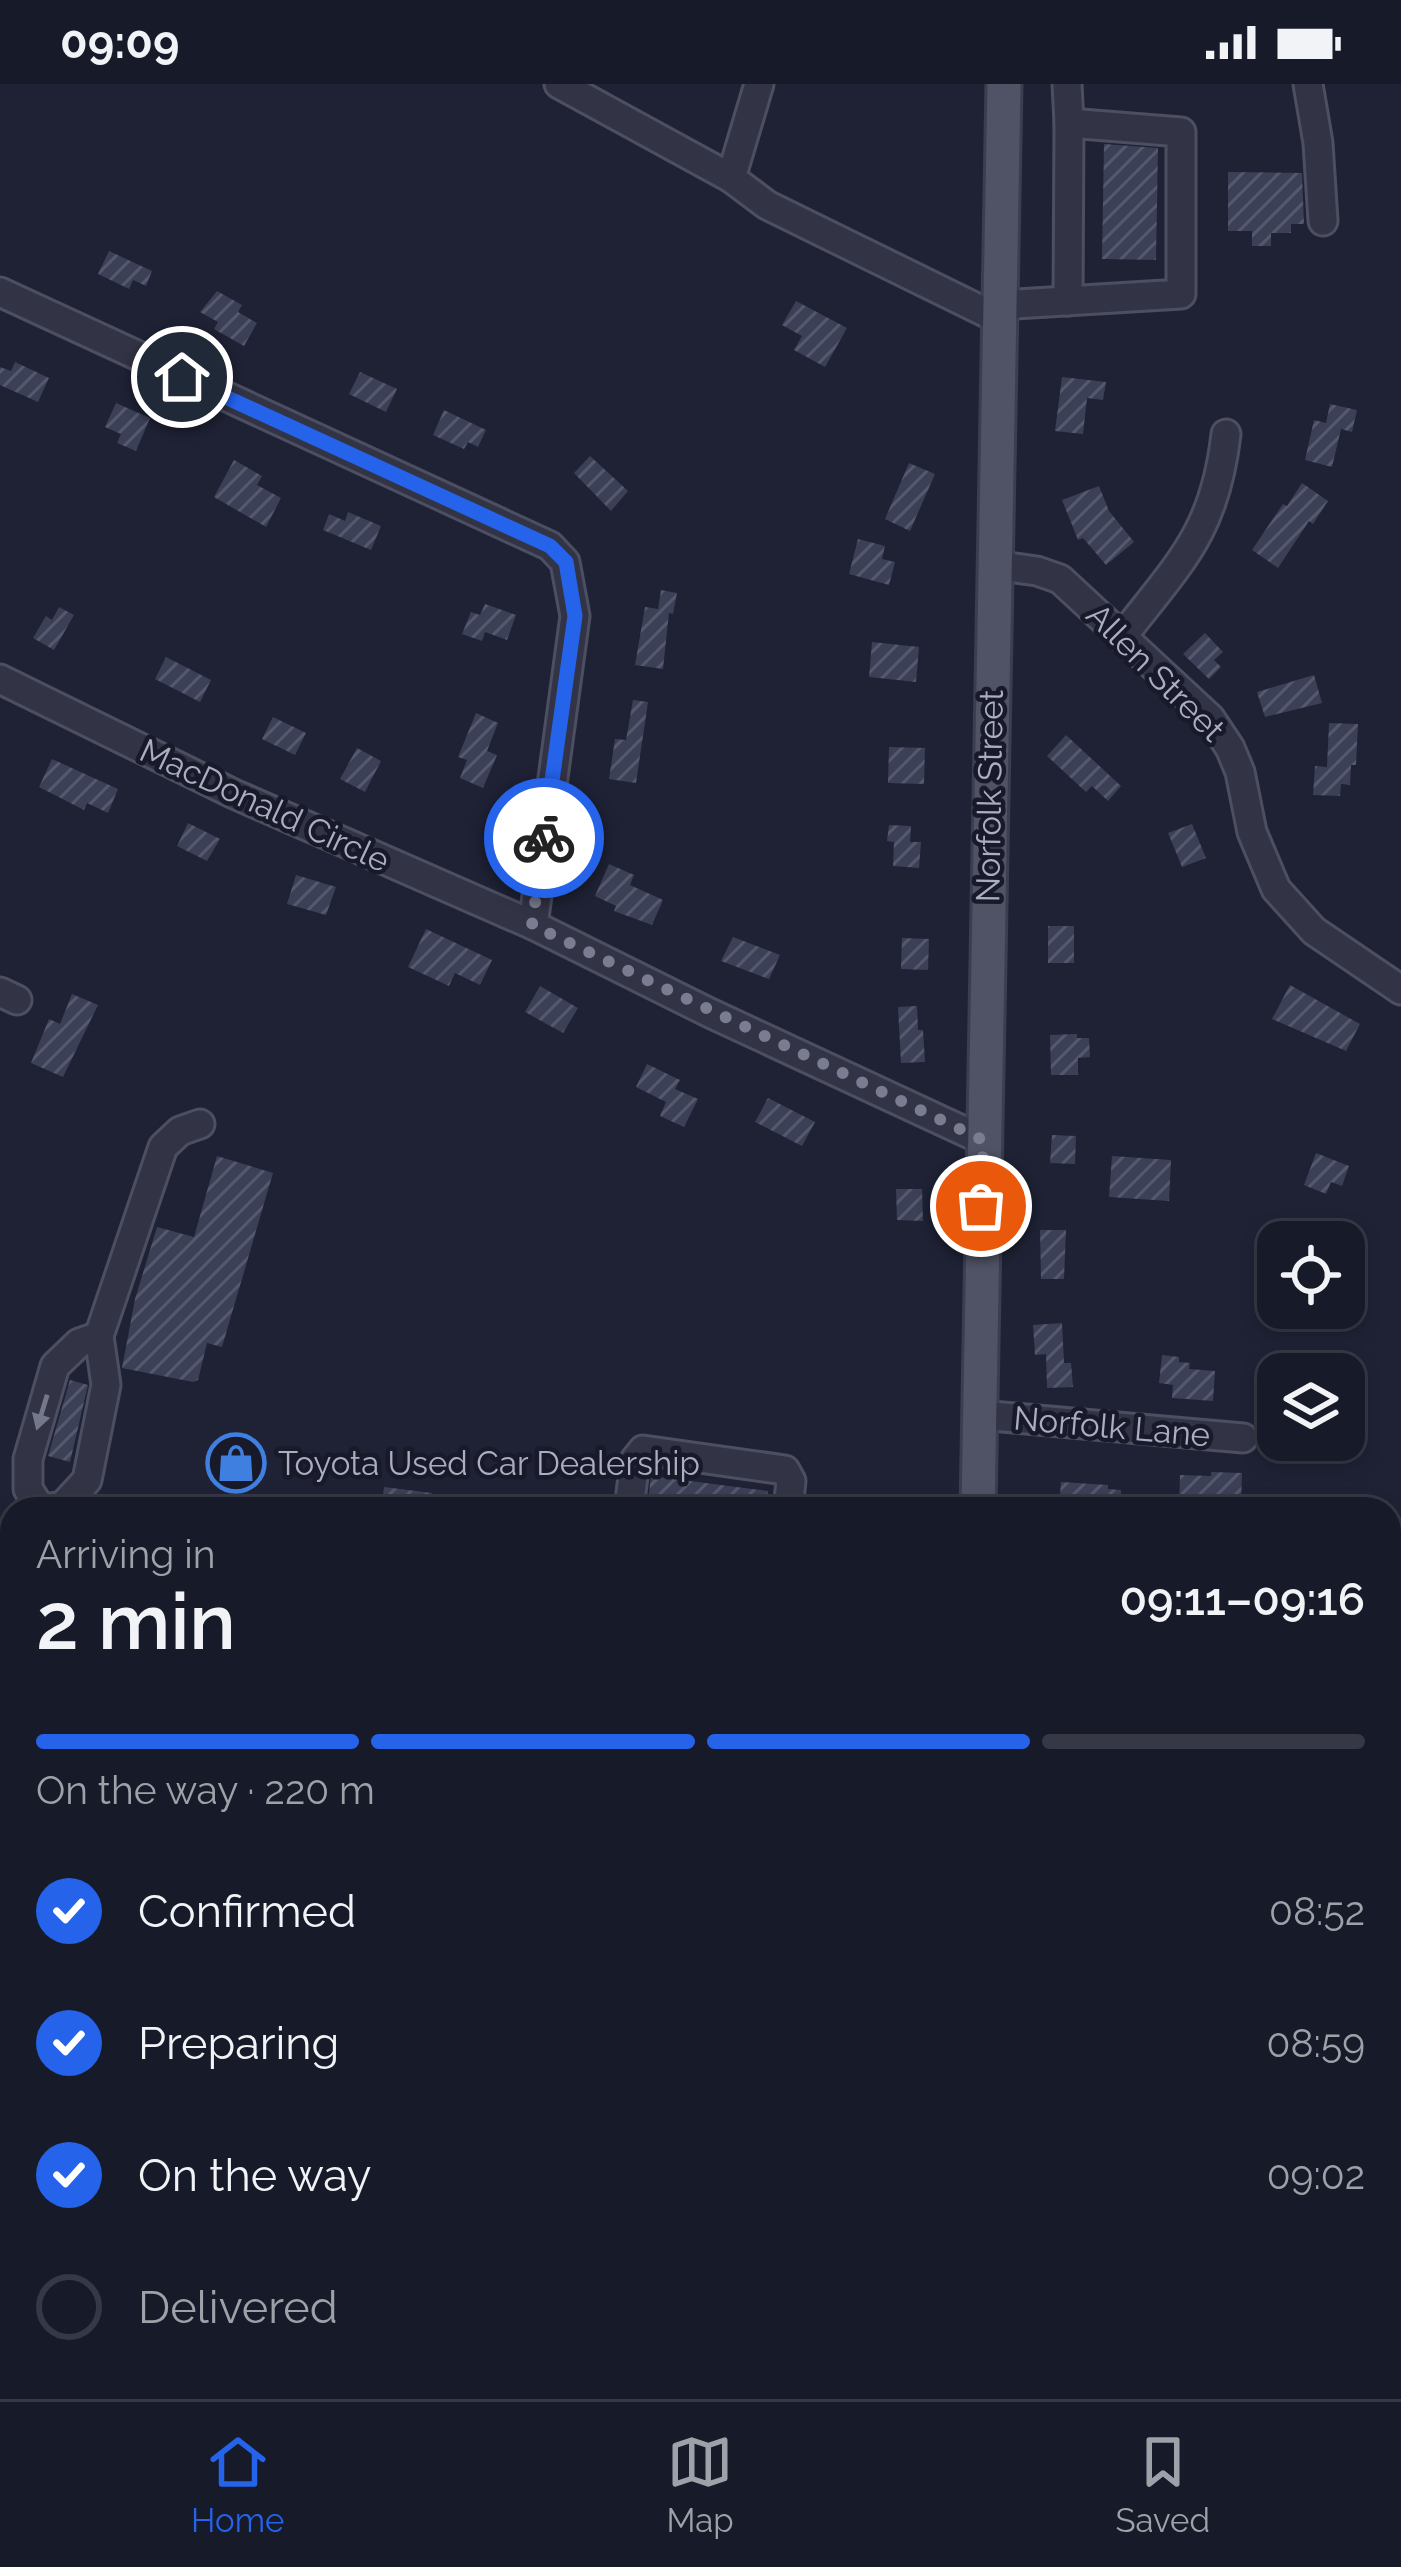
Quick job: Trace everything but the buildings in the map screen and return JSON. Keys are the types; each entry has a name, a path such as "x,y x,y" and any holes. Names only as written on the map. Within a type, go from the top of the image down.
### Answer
{"main road":[{"name":"Norfolk Street","path":"978,1497 1004,84"}],"street":[{"path":"559,84 731,178 766,205 999,312 1068,301 1181,294 1180,132 1069,123"},
{"path":"731,178 759,84"},
{"path":"1067,84 1068,301"},
{"path":"1308,84 1323,220"},
{"path":"0,292 550,546 566,562 575,616 532,925"},
{"path":"1122,637 1198,539 1222,475 1226,434"},
{"name":"Allen Street","path":"994,565 1037,571 1060,580 1210,718 1240,772 1256,845 1276,889 1314,931 1401,990"},
{"name":"MacDonald Circle","path":"0,679 234,794 532,925 983,1140"},
{"path":"74,1497 87,1480 106,1385 99,1336 164,1148 179,1131 200,1124"},
{"path":"34,1497 28,1489 28,1459 55,1366 79,1343 99,1336"},
{"name":"Norfolk Lane","path":"980,1415 1243,1438"},
{"path":"630,1497 635,1460 643,1450 785,1470 791,1481 789,1497"}],"way so far":[{"path":"544,838 532,925 983,1140 981,1206"}],"place":[{"name":"Toyota Used Car Dealership","path":"236,1463"}],"route":[{"path":"182,377 550,546 566,562 575,616 544,838"}]}
